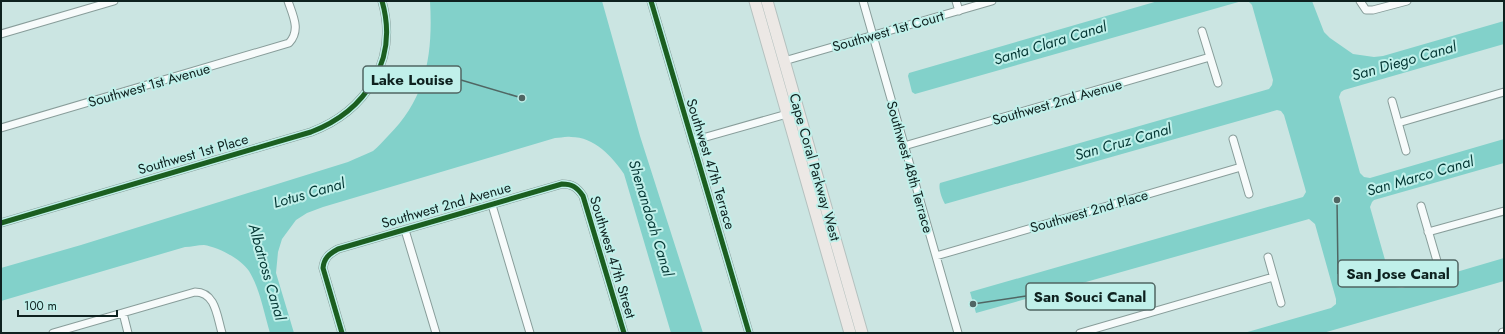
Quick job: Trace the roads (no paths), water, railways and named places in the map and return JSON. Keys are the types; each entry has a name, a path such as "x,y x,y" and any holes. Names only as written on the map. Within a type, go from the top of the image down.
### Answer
{"main road":[{"name":"Cape Coral Parkway West","path":"754,1 850,333"},
{"path":"760,1 776,53 780,59 784,61"},
{"name":"Cape Coral Parkway West","path":"767,1 862,333"},
{"path":"787,114 795,119 812,176 821,187"}],"street":[{"path":"1,34 114,1"},
{"name":"Southwest 1st Avenue","path":"1,128 290,43 296,32 288,1"},
{"name":"Southwest 1st Place","path":"1,223 316,130 336,121 362,99 375,79 382,61 386,41 385,16 382,1"},
{"name":"Southwest 47th Terrace","path":"651,1 749,333"},
{"name":"Southwest 48th Terrace","path":"863,1 958,333"},
{"path":"956,1 959,11"},
{"name":"Southwest 1st Court","path":"784,61 992,1"},
{"path":"1360,1 1366,10 1373,10 1407,1"},
{"path":"1202,31 1218,83"},
{"name":"Southwest 2nd Avenue","path":"904,146 1210,58"},
{"path":"1398,123 1504,92"},
{"path":"1392,101 1406,150"},
{"path":"692,141 787,114"},
{"path":"1234,140 1249,194"},
{"name":"Southwest 2nd Place","path":"936,256 1241,167"},
{"name":"Southwest 2nd Avenue","path":"342,333 323,268 324,261 331,253 338,249 562,184 569,184 578,189"},
{"name":"Southwest 47th Street","path":"578,189 583,196 624,333"},
{"path":"492,204 530,333"},
{"path":"1421,206 1437,261"},
{"path":"1428,232 1504,211"},
{"path":"405,230 436,333"},
{"path":"1268,257 1281,303"},
{"path":"1080,333 1273,277"},
{"path":"53,333 195,292 202,292 208,295 214,304 222,333"},
{"path":"122,313 128,333"}],"water":[{"path":"430,1 602,1 640,136 703,333 671,333 624,174 608,154 595,144 587,140 569,137 555,138 323,207 307,213 296,220 282,239 278,252 276,273 294,333 270,333 259,293 249,271 241,262 229,254 216,248 204,245 185,247 1,301 1,268 81,245 348,162 373,151 401,121 419,90 425,74 428,57 431,20"},
{"name":"Santa Clara Canal","path":"1158,1 1242,1 915,94 912,92 908,76 909,73"},
{"path":"1248,1 1312,1 1324,32 1330,38 1353,54 1374,57 1383,56 1504,21 1504,44 1344,90 1341,92 1339,97 1360,173 1364,177 1370,178 1504,139 1504,163 1374,200 1370,207 1391,281 1395,287 1402,288 1504,258 1504,281 1323,333 1244,333 1331,308 1336,304 1336,299 1315,224 1309,219 976,313 970,292 1303,197 1306,192 1284,115 1281,111 1277,110 945,204 941,194 940,183 1269,89 1273,80 1252,5"}],"place":[{"name":"Lake Louise","path":"522,98"},
{"name":"San Jose Canal","path":"1337,200"},
{"name":"San Souci Canal","path":"973,304"}],"water label":[{"name":"San Diego Canal","path":"1404,61"},
{"name":"San Cruz Canal","path":"1123,142"},
{"name":"San Marco Canal","path":"1420,176"},
{"name":"Lotus Canal","path":"309,193"},
{"name":"Shenandoah Canal","path":"651,218"},
{"name":"Albatross Canal","path":"267,272"}]}
